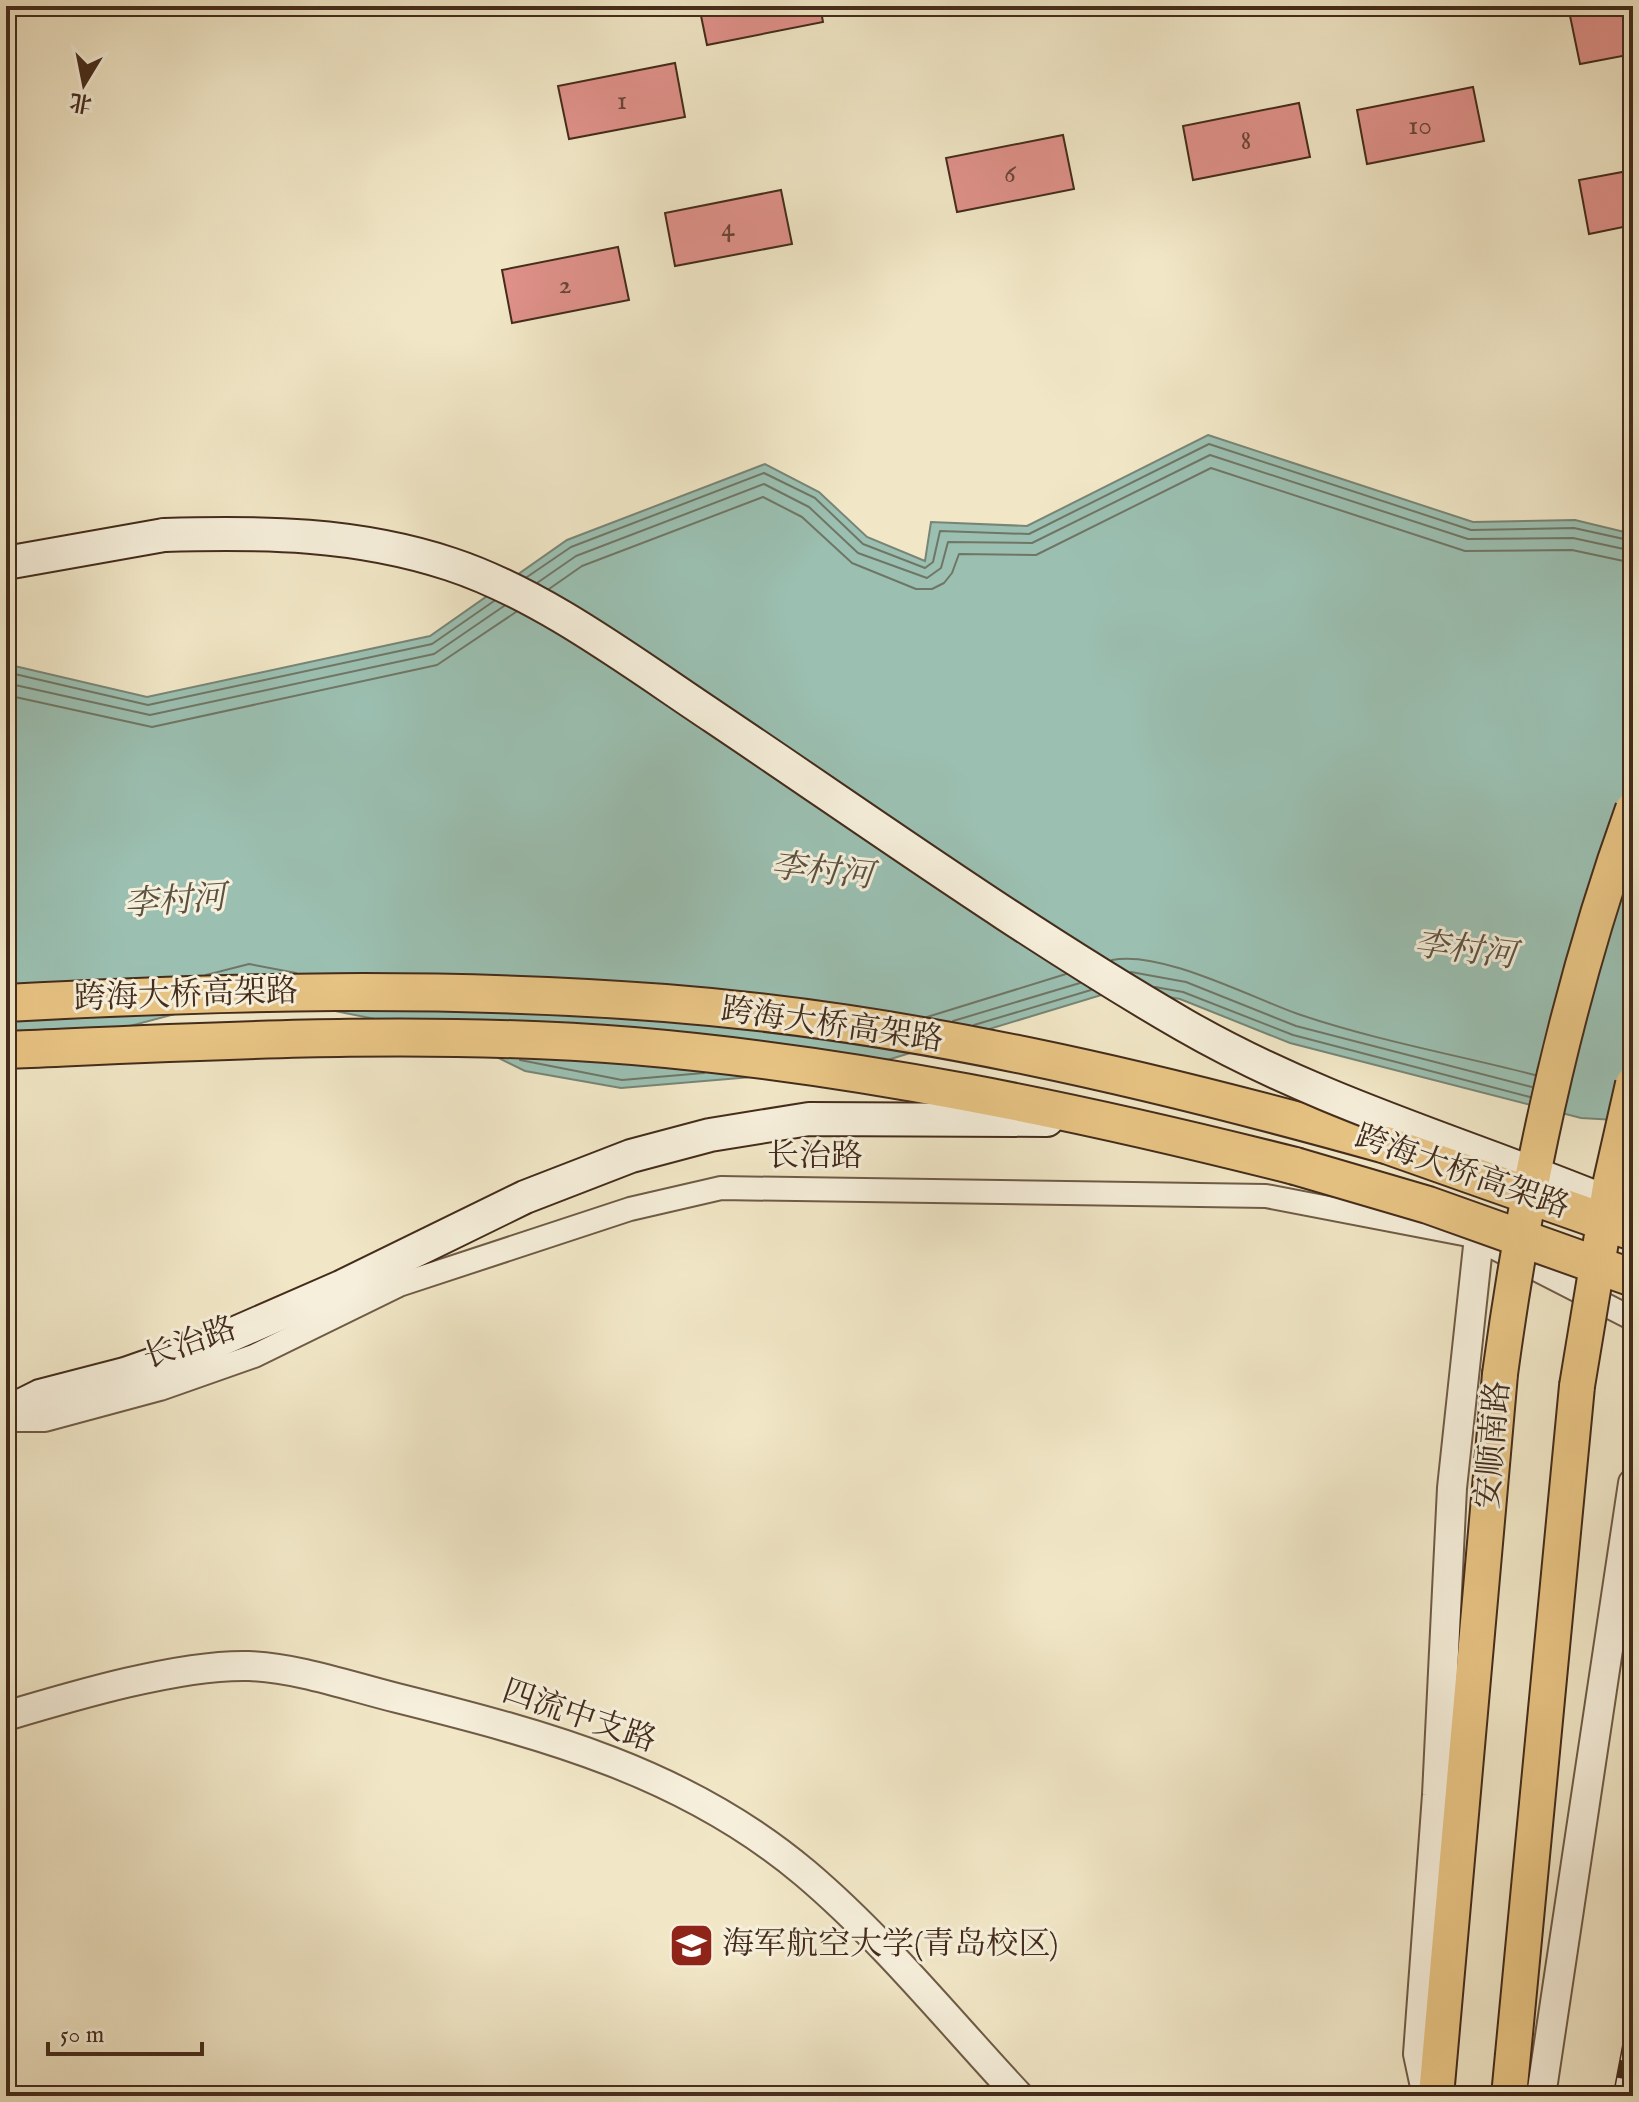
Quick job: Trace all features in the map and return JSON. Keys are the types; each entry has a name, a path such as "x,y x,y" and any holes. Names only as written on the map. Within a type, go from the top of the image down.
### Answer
{"highway":[{"name":"跨海大桥高架路","path":"6,1003 320,991 515,994 668,1003 862,1027 1093,1068 1270,1112 1386,1145 1633,1232"},
{"name":"跨海大桥高架路","path":"6,1050 352,1037 514,1039 619,1045 864,1074 1118,1121 1295,1166 1428,1205 1633,1278"}],"main road":[{"path":"6,563 164,535 251,532 332,537 394,548 454,565 586,632 1022,926 1231,1051 1317,1092 1633,1213"},
{"name":"安顺南路","path":"1436,2096 1500,1374 1518,1244 1535,1156 1567,1024 1633,809"},
{"path":"1509,2096 1577,1386 1611,1181 1633,1084"},
{"path":"6,1413 40,1396 125,1374 208,1345 341,1287 570,1177 710,1135 825,1118 1118,1121"}],"street":[{"name":"长治路","path":"6,1420 45,1420 160,1389 254,1356 399,1285 602,1217 721,1188 1266,1196 1479,1237"},
{"name":"长治路","path":"1479,1237 1475,1238 1633,1319"},
{"path":"1427,2096 1418,2054 1437,1795 1452,1488 1479,1237"},
{"path":"1541,2096 1633,1483"},
{"name":"四流中支路","path":"6,1716 70,1697 195,1670 249,1666 309,1676 584,1748 653,1777 735,1822 805,1874 879,1946 1019,2096"}],"water":[{"name":"李村河","path":"1208,435 1473,522 1575,520 1633,534 1633,1121 1581,1118 1290,1043 1180,999 1121,989 861,1068 621,1088 525,1071 450,1034 250,994 40,1050 6,1049 6,664 147,697 430,636 567,540 765,464 819,492 867,537 925,561 931,522 1027,526"}],"building":[{"path":"699,6 820,6 823,22 707,45"},
{"path":"1592,6 1633,6 1633,54 1580,64 1569,11"},
{"path":"675,63 685,117 569,139 558,86"},
{"path":"1473,87 1484,141 1367,164 1357,110"},
{"path":"1299,103 1310,157 1193,180 1183,126"},
{"path":"1063,135 1074,189 957,212 946,158"},
{"path":"1633,170 1633,225 1589,234 1579,180"},
{"path":"781,190 792,244 675,266 665,213"},
{"path":"618,247 629,300 512,323 502,270"}],"railway":[{"path":"1617,2096 1633,2011"}],"place":[{"name":"海军航空大学(青岛校区)","path":"691,1945"}]}
